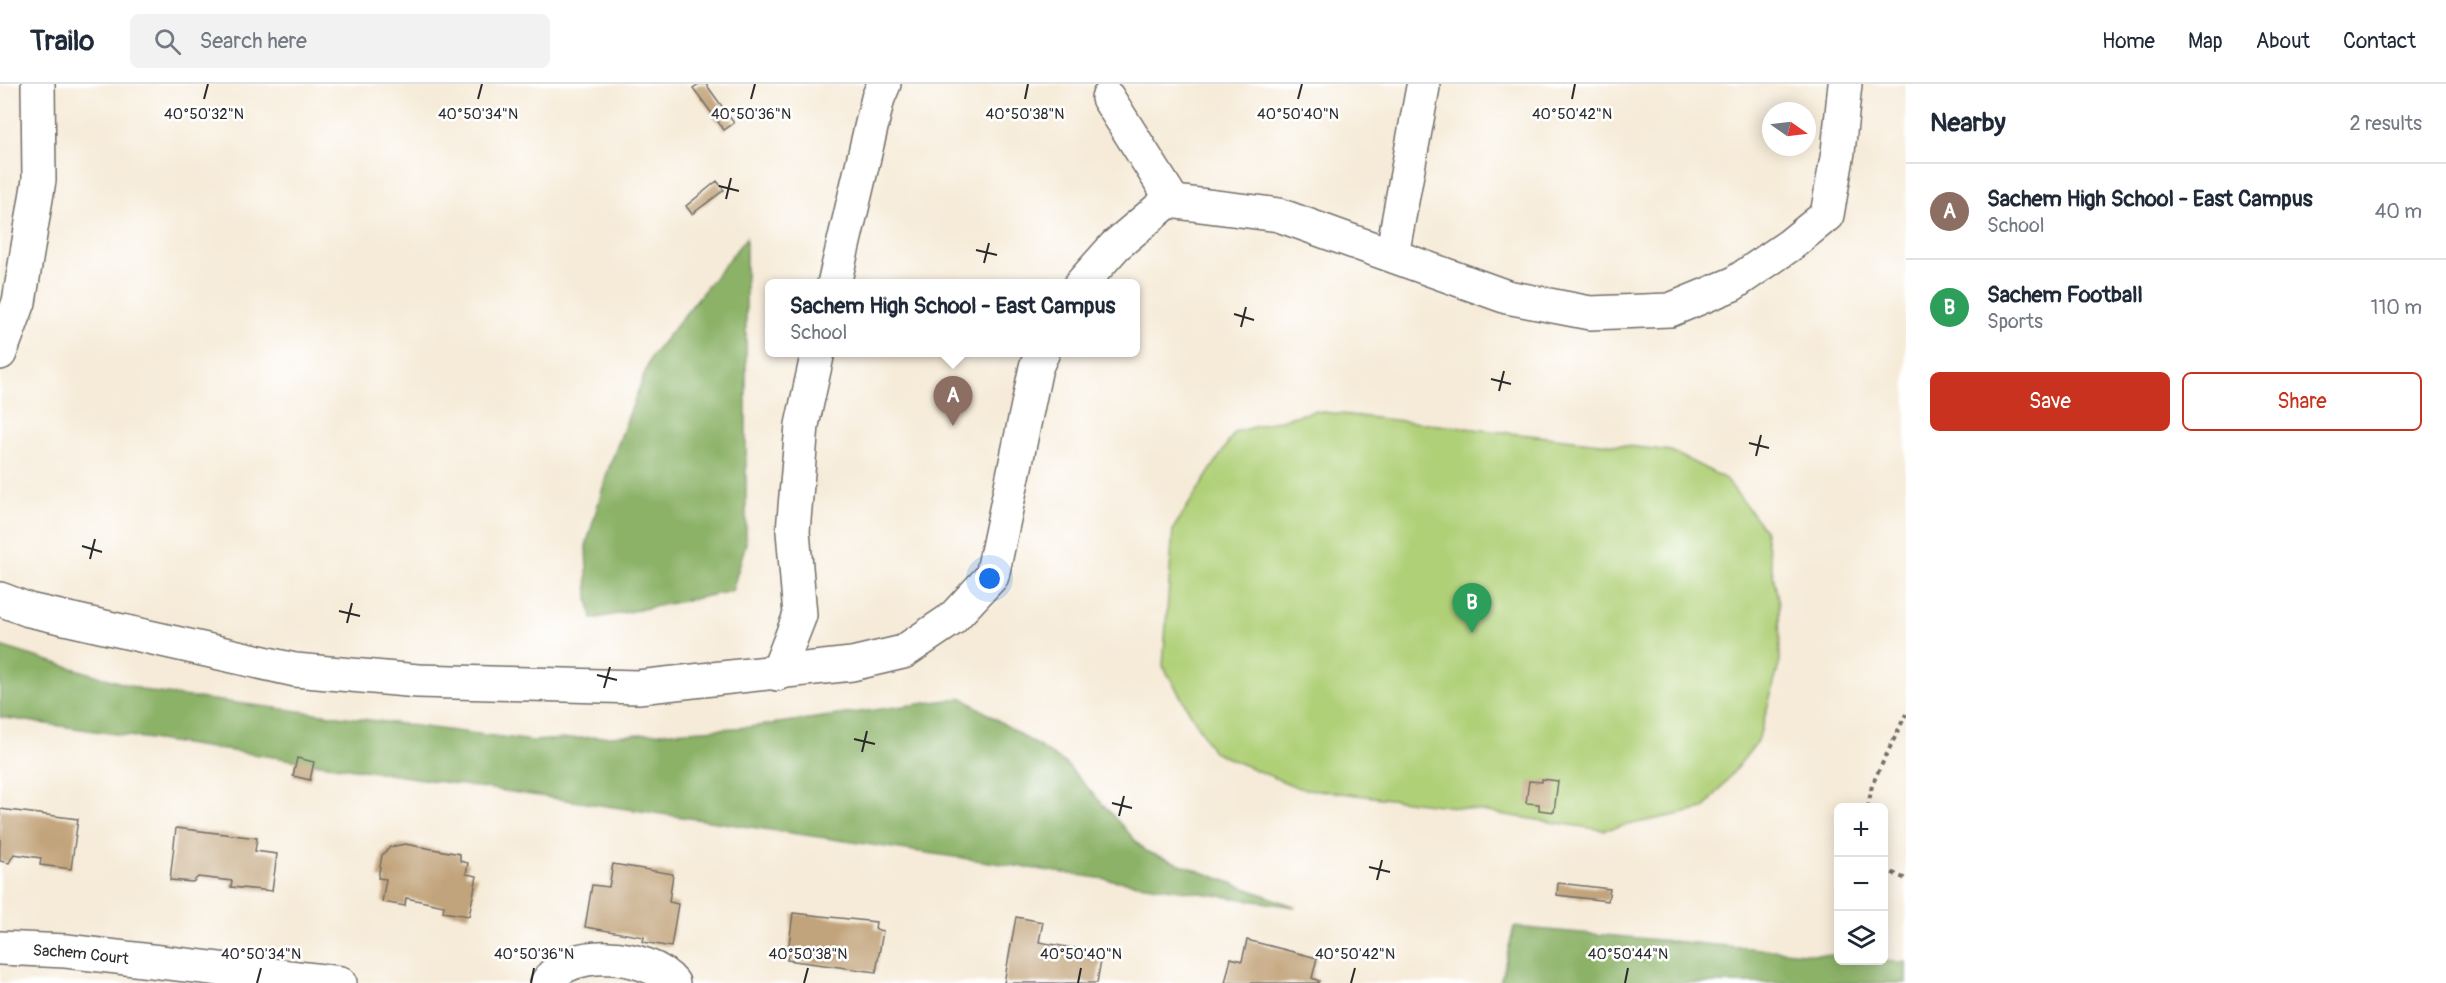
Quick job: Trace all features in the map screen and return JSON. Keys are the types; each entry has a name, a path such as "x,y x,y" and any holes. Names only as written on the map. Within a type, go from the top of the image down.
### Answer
{"street":[{"path":"0,353 19,302 39,180 38,84"},
{"path":"835,279 878,98 884,84"},
{"path":"1085,279 1114,246 1168,201 1173,201 1279,215 1507,297 1590,313 1670,310 1733,284 1790,245 1827,215 1838,152 1845,84"},
{"path":"1392,255 1423,87"},
{"path":"1108,98 1173,201"},
{"path":"777,674 800,615 793,531 802,426 817,357"},
{"path":"0,599 29,610 295,670 418,681 638,687 777,674 852,664 903,652 952,619 992,576 1036,367 1041,357"},
{"name":"Sachem Court","path":"0,948 66,951 340,983"},
{"path":"547,983 550,977 574,963 606,956 644,963 667,975 673,983"}],"path":[{"path":"1869,803 1872,785 1906,714"},
{"path":"1888,871 1906,879"}],"green space":[{"path":"746,238 746,543 732,591 592,619 588,598 586,546 608,470 651,357"},
{"path":"1314,411 1671,451 1726,479 1764,529 1779,604 1780,662 1758,741 1704,809 1603,830 1448,806 1299,788 1213,752 1163,666 1173,529 1235,432"},
{"path":"0,646 151,692 533,741 749,727 963,698 1065,763 1145,851 1296,907 0,717"},
{"path":"1514,927 1834,956 1834,965 1888,965 1888,961 1906,962 1906,983 1500,983"}],"building":[{"path":"699,84 706,84 734,123 724,130 693,88"},
{"path":"717,181 724,190 692,214 686,206"},
{"path":"297,758 314,762 310,780 293,776"},
{"path":"1542,779 1558,781 1554,812 1539,810 1539,804 1526,803 1529,781 1542,782"},
{"path":"0,809 78,819 71,869 40,865 41,858 14,854 9,863 0,861"},
{"path":"176,828 257,838 255,851 277,854 272,891 231,887 232,881 198,877 193,882 170,880"},
{"path":"405,844 460,854 460,861 468,863 466,874 477,876 469,916 443,912 444,906 406,898 405,906 382,902 386,879 378,878 382,855 390,847"},
{"path":"613,864 673,874 669,902 678,904 671,947 643,942 644,937 585,927 592,885 609,887"},
{"path":"1558,883 1610,889 1608,901 1557,895"},
{"path":"793,913 876,922 875,929 883,931 876,972 787,960"},
{"path":"1016,917 1043,922 1039,942 1095,952 1093,959 1101,960 1097,983 1004,983"},
{"path":"1247,940 1317,958 1312,978 1319,981 1318,983 1225,983 1231,958 1242,961"}],"place":[{"name":"Sachem High School - East Campus","path":"953,426"},
{"name":"Sachem Football","path":"1472,633"}]}
